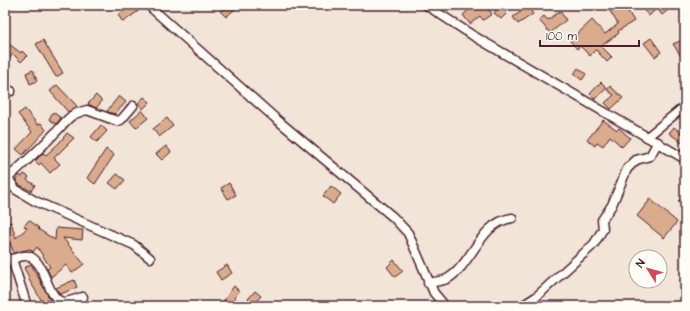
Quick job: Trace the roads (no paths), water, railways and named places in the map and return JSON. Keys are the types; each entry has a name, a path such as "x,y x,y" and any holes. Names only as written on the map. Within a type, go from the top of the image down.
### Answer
{"street":[{"path":"148,5 275,118 392,217 408,233 428,283 445,306"},
{"path":"426,5 472,35 685,159"},
{"path":"133,106 121,120 117,121 87,110 73,115 63,121 55,134 7,178 15,189 35,201 134,245 150,258"},
{"path":"647,138 685,106"},
{"path":"522,306 536,296 594,244 603,229 602,220 612,205 627,169 636,160 650,156 658,142"},
{"path":"428,283 446,280 458,270 491,227 504,219 512,218"},
{"path":"27,306 8,258 28,256 37,262 51,290 59,299 66,302 83,297"}]}
